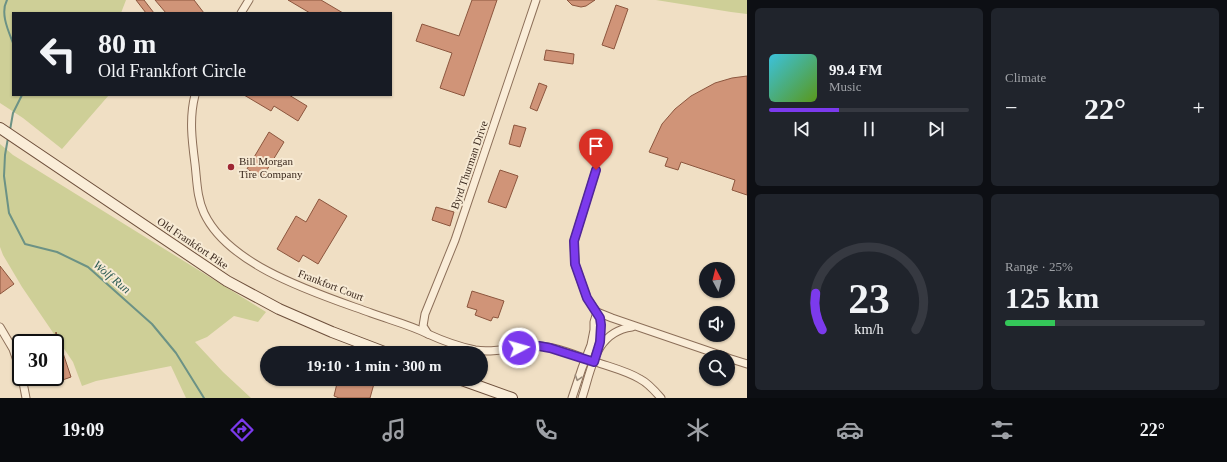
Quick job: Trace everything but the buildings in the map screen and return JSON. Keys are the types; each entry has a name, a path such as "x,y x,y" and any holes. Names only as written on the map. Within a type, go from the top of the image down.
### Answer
{"main road":[{"name":"Old Frankfort Pike","path":"1,128 233,284 279,308 332,332 369,346"},
{"path":"479,386 512,398"}],"street":[{"path":"242,12 249,0"},
{"name":"Byrd Thurman Drive","path":"428,334 423,326 425,314 455,240 536,0"},
{"name":"Frankfort Court","path":"195,96 192,106 192,139 199,199 204,213 211,226 221,239 262,268 285,280 317,293 431,336 474,350 492,351 539,346 586,359 622,371 640,379 652,388 661,398"},
{"path":"596,170 574,241 575,264 587,298 600,318 601,325 599,349"},
{"path":"597,312 706,350"},
{"path":"572,398 592,345 594,322 597,312"},
{"path":"582,398 599,349 610,334 621,328 634,326"},
{"path":"0,327 12,346"},
{"path":"735,360 747,364"},
{"path":"24,386 26,398"}],"green space":[{"path":"0,0 126,0 121,12 12,12 12,96 108,96 62,149 23,118 0,103"},
{"path":"656,0 747,0 747,14 731,12"},
{"path":"0,144 13,155 266,312 258,322 234,316 207,337 195,342 223,372 251,398 186,398 171,366 96,381 82,386 73,362 64,349 64,334 54,334 22,287 3,255 0,247"}],"waterway":[{"name":"Wolf Run","path":"7,0 4,10 7,27 12,40"},
{"name":"Wolf Run","path":"10,130 13,113 22,96"},
{"name":"Wolf Run","path":"8,138 5,155 4,176 9,213 25,244 57,252 88,267 152,324 176,353 204,398"}],"place":[{"name":"Bill Morgan Tire Company","path":"231,167"}],"route":[{"path":"519,348 528,346 550,348 594,362 600,342 600,318 587,298 575,264 574,241 596,170"}]}
